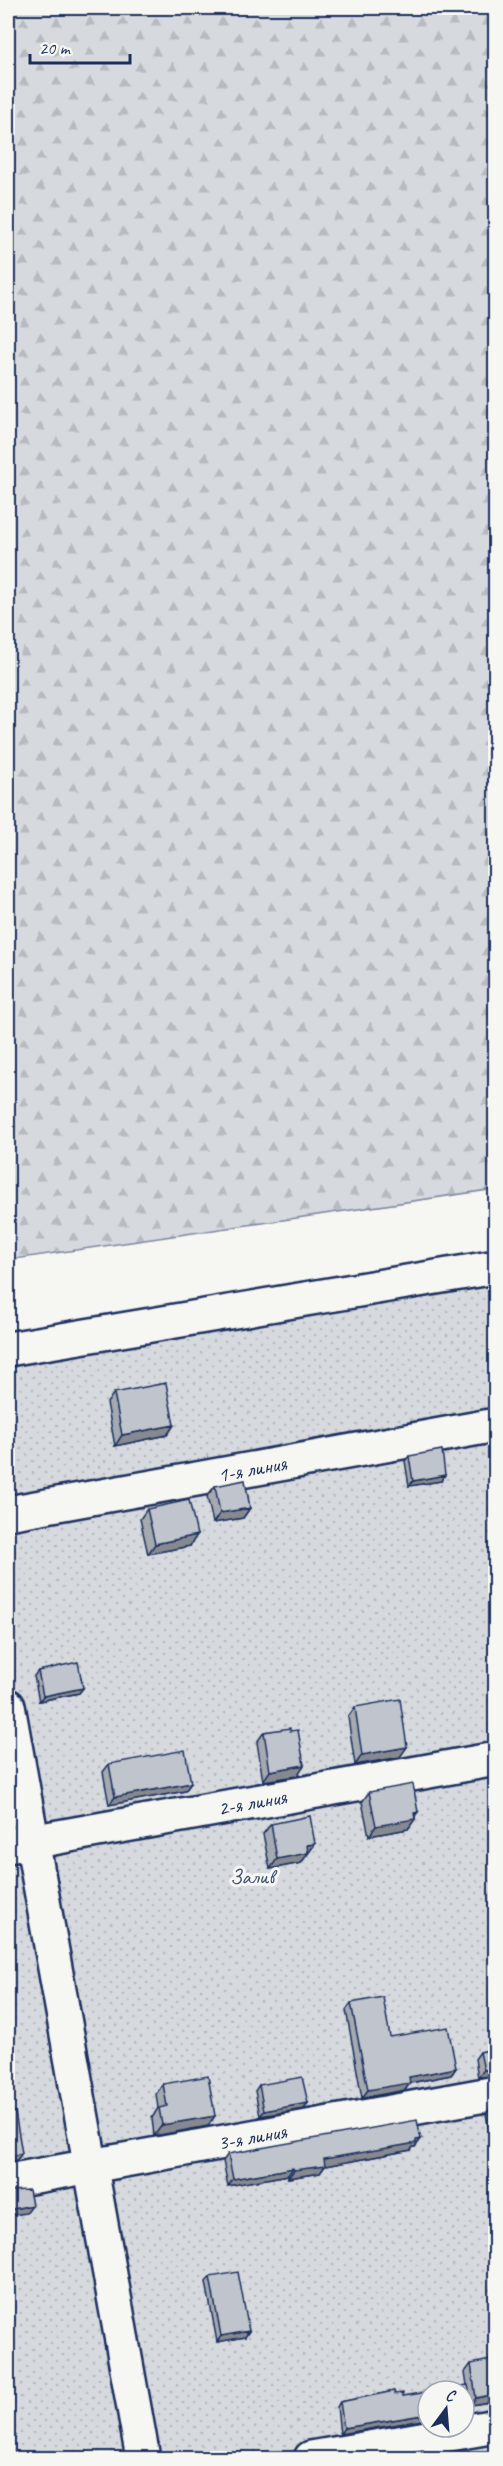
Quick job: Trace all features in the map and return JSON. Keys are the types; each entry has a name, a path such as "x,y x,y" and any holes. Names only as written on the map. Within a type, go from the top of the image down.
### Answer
{"street":[{"path":"8,1349 495,1267"},
{"name":"1-я линия","path":"8,1513 495,1425"},
{"path":"8,1706 20,1844 91,2166 143,2458"},
{"name":"2-я линия","path":"20,1844 495,1759"},
{"name":"3-я линия","path":"8,2181 495,2093"},
{"path":"311,2458 495,2426"}],"green space":[{"path":"8,8 495,8 495,1189 8,1260"},
{"name":"Залив","path":"495,1283 495,2458 8,2458 8,1364"}],"building":[{"path":"166,1383 174,1425 122,1435 114,1393"},
{"path":"442,1450 445,1475 413,1481 409,1456"},
{"path":"245,1480 250,1508 220,1513 215,1486"},
{"path":"189,1500 197,1535 155,1544 147,1509"},
{"path":"78,1662 83,1688 43,1696 38,1671"},
{"path":"400,1699 407,1747 362,1755 355,1707"},
{"path":"290,1728 290,1731 298,1730 304,1765 270,1771 264,1732"},
{"path":"185,1750 191,1783 115,1797 109,1764"},
{"path":"413,1784 418,1812 414,1813 415,1819 376,1826 369,1792"},
{"path":"310,1816 315,1844 307,1845 308,1853 277,1859 271,1824"},
{"path":"383,1997 390,2037 448,2027 456,2068 409,2077 410,2083 368,2090 351,2003"},
{"path":"495,2049 495,2069 484,2070 480,2052"},
{"path":"208,2076 215,2116 162,2125 159,2108 167,2106 163,2084"},
{"path":"302,2077 308,2103 264,2111 259,2085"},
{"path":"495,2105 495,2123 494,2123 491,2107"},
{"path":"15,2112 22,2153 8,2157 8,2114"},
{"path":"417,2120 421,2139 416,2140 416,2143 324,2159 325,2166 294,2170 293,2168 233,2179 228,2154"},
{"path":"29,2190 32,2205 8,2210 8,2191"},
{"path":"238,2272 249,2331 221,2336 210,2277"},
{"path":"495,2359 495,2394 476,2398 476,2379 473,2379 471,2364"},
{"path":"394,2391 395,2394 403,2393 403,2396 416,2394 416,2416 344,2428 340,2402"},
{"path":"423,2450 425,2458 372,2458"}]}
